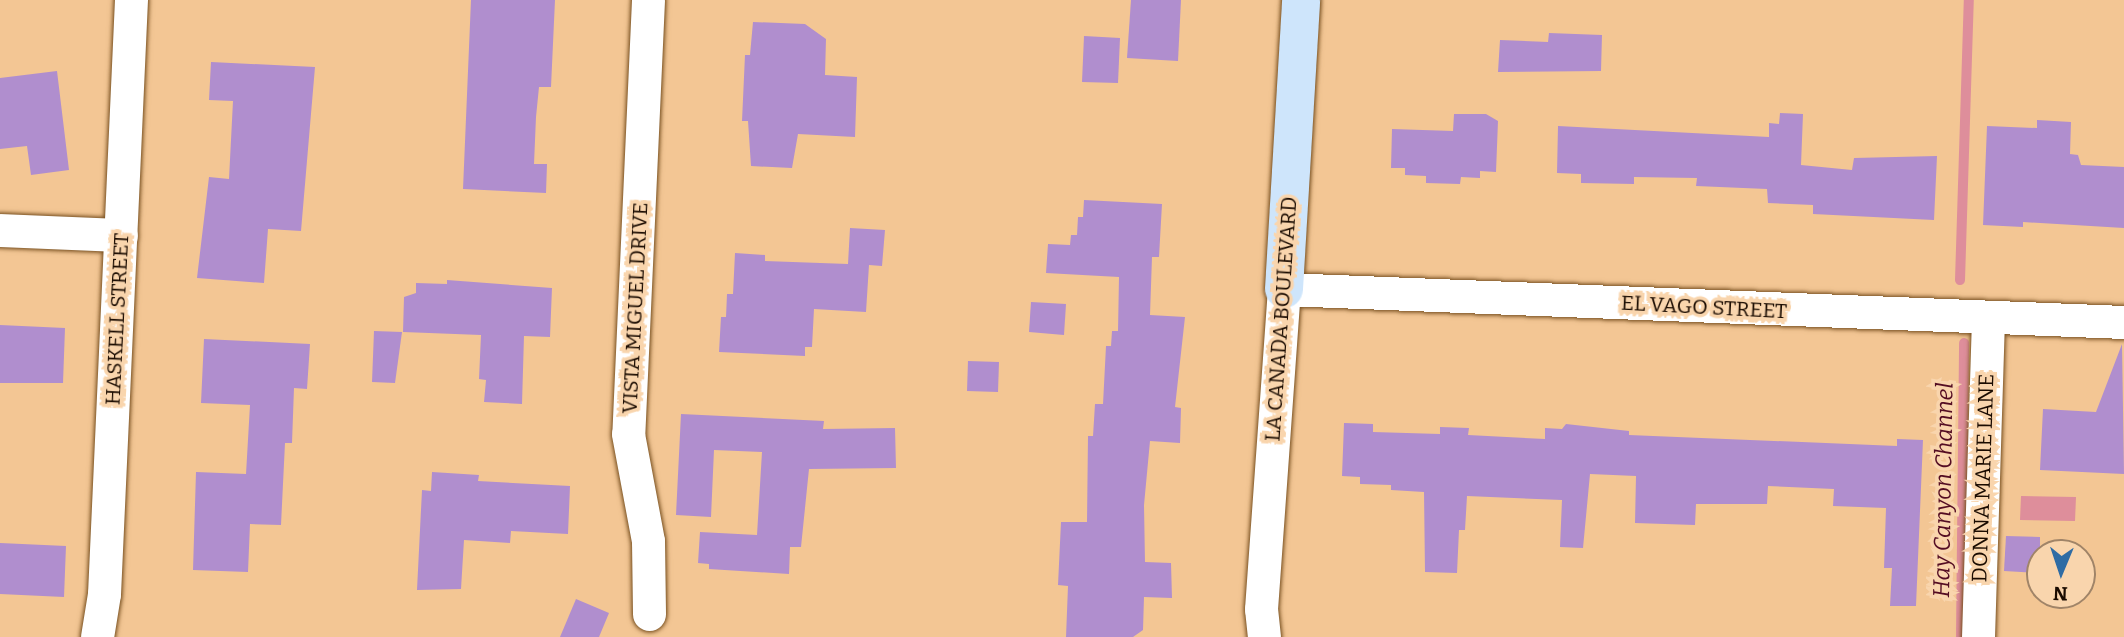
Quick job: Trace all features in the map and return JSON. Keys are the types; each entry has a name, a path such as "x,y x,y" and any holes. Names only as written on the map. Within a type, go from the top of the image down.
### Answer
{"street":[{"name":"HASKELL STREET","path":"97,637 104,594 131,0"},
{"name":"VISTA MIGUEL DRIVE","path":"648,0 628,435 648,541 649,614"},
{"name":"LA CANADA BOULEVARD","path":"1264,637 1261,609 1301,0"},
{"path":"0,230 121,235"},
{"name":"EL VAGO STREET","path":"1284,289 1988,319 2124,322"},
{"name":"DONNA MARIE LANE","path":"1978,637 1988,319"}],"shaded area":[{"path":"2021,496 2076,497 2075,521 2020,520"}],"building":[{"path":"471,0 555,0 551,87 539,87 536,117 534,164 547,164 546,193 463,189"},
{"path":"1131,0 1181,0 1178,61 1127,58"},
{"path":"753,22 805,24 826,39 825,75 857,77 855,137 798,134 792,168 751,166 748,121 742,121 745,55 750,55"},
{"path":"1549,33 1602,35 1601,71 1498,72 1500,40 1548,42"},
{"path":"1084,36 1120,38 1118,83 1082,82"},
{"path":"211,62 315,67 301,231 268,229 264,283 197,278 209,177 229,179 233,101 209,100"},
{"path":"57,71 69,170 31,175 27,146 0,149 0,78"},
{"path":"1780,113 1803,114 1801,165 1852,170 1854,158 1937,156 1934,220 1813,214 1813,205 1768,203 1767,189 1696,186 1697,178 1634,177 1634,184 1581,183 1581,174 1557,173 1558,126 1769,137 1769,123 1779,124"},
{"path":"1454,114 1486,114 1498,121 1496,172 1480,171 1480,178 1461,177 1460,184 1426,183 1426,176 1405,175 1405,168 1391,168 1392,129 1453,131"},
{"path":"2037,120 2071,122 2070,154 2078,155 2081,165 2124,167 2124,228 2023,222 2023,227 1983,225 1987,126 2037,128"},
{"path":"1084,200 1162,204 1159,257 1152,257 1150,315 1185,317 1175,407 1181,408 1180,443 1150,441 1144,505 1145,562 1171,563 1172,598 1144,597 1143,630 1133,637 1066,637 1068,586 1058,585 1061,522 1087,522 1088,436 1093,436 1095,404 1103,404 1106,346 1111,346 1112,331 1118,331 1119,277 1046,273 1048,244 1070,245 1071,235 1077,235 1078,217 1083,217"},
{"path":"850,228 885,230 882,266 869,265 866,312 814,309 812,347 805,347 805,356 719,352 721,317 726,317 727,294 733,294 735,253 765,255 765,261 848,264"},
{"path":"447,280 552,288 550,337 524,336 522,404 484,402 486,380 479,379 481,335 403,332 404,297 416,293 416,283 447,284"},
{"path":"1031,302 1066,304 1064,335 1029,332"},
{"path":"0,325 65,328 63,383 0,383"},
{"path":"374,331 402,332 395,383 372,382"},
{"path":"204,339 310,344 307,389 294,388 292,443 285,443 281,525 250,524 248,572 193,570 196,472 246,474 250,405 201,403"},
{"path":"2122,344 2124,474 2040,470 2043,409 2096,412"},
{"path":"968,361 999,362 998,392 967,391"},
{"path":"681,414 824,421 823,429 895,428 896,468 809,469 801,547 790,547 789,574 709,569 709,564 698,563 700,532 757,535 762,452 714,450 711,517 676,515"},
{"path":"1344,423 1373,424 1373,432 1440,434 1440,427 1469,428 1468,435 1545,439 1545,428 1562,429 1566,424 1629,431 1629,435 1897,446 1897,439 1923,440 1916,606 1890,606 1892,568 1884,568 1886,508 1833,506 1834,489 1768,486 1767,504 1696,504 1695,525 1635,523 1636,476 1590,474 1583,548 1560,547 1562,500 1467,496 1465,530 1459,530 1457,573 1425,572 1424,492 1391,490 1391,485 1360,484 1360,477 1342,476"},
{"path":"432,472 479,475 478,481 570,486 568,534 511,531 510,543 464,540 461,589 417,590 422,490 431,491"},
{"path":"2006,536 2040,537 2026,539 2026,572 2004,571"},
{"path":"0,543 66,546 64,597 0,594"},
{"path":"576,599 609,613 599,637 560,637"}],"waterway":[{"path":"1960,280 1969,0"},
{"name":"Hay Canyon Channel","path":"1961,637 1964,343"}]}
